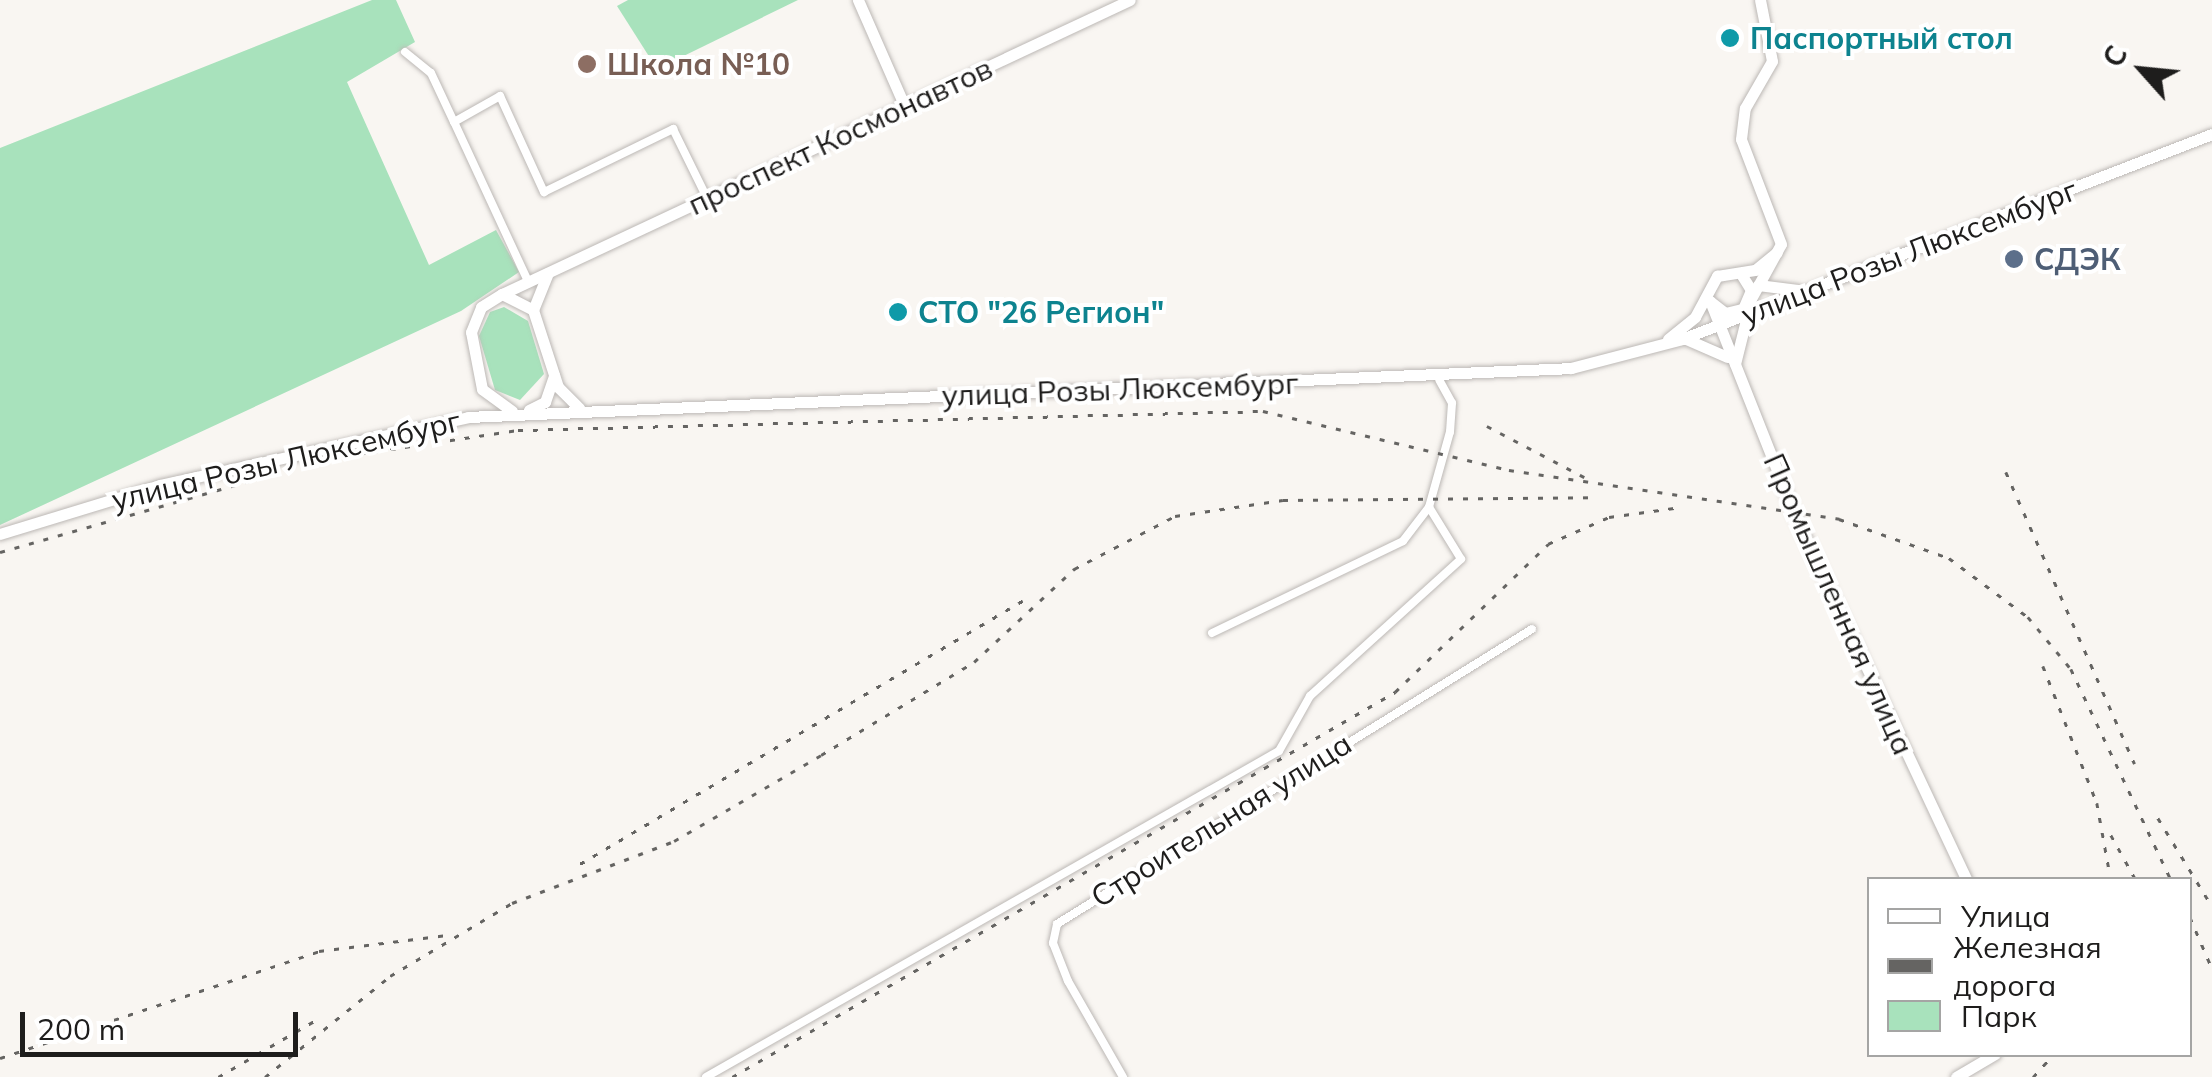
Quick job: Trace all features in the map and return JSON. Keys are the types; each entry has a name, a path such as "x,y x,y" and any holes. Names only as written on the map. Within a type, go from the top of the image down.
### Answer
{"main road":[{"path":"858,0 905,107"},
{"name":"проспект Космонавтов","path":"502,294 1130,0"},
{"path":"1682,340 1734,364 1748,309 1781,244 1741,139 1745,108 1772,61 1760,0"},
{"name":"улица Розы Люксембург","path":"0,534 160,485 468,417 1440,380 1571,368 1682,340 1748,309 2212,134"},
{"path":"1743,276 1769,262 1781,244"},
{"path":"549,271 533,310 554,376 582,410"},
{"path":"1660,343 1691,321 1722,273 1743,276 1762,288 1808,289"},
{"path":"1743,276 1748,309"},
{"path":"468,417 482,389 472,324 502,294 533,310"},
{"path":"1710,294 1731,314 1748,309"},
{"name":"Промышленная улица","path":"1710,294 1716,327 1966,877"},
{"path":"482,389 521,414 545,402 554,376"},
{"path":"1956,1077 1992,1057"}],"street":[{"path":"405,52 431,72 527,279"},
{"path":"454,122 500,96 544,192 673,129 707,198"},
{"path":"1212,634 1403,541 1429,507 1450,432 1452,402 1440,380"},
{"path":"706,1077 1278,751 1310,696 1461,559 1429,507"},
{"name":"Строительная улица","path":"1123,1077 1068,981 1053,943 1057,924 1532,629"}],"green space":[{"path":"372,0 396,0 415,42 347,82 429,265 496,230 519,272 461,311 0,525 0,148"},
{"path":"628,0 798,0 657,69 617,6"},
{"path":"504,307 528,321 544,374 520,400 495,390 479,336 490,312"}],"railway":[{"path":"0,552 331,458 518,430 1263,411 1509,470 1839,519 1949,558 2028,617 2071,669 2170,877"},
{"path":"1487,426 1584,477"},
{"path":"2006,472 2135,764"},
{"path":"265,1077 390,976 512,903 674,841 821,755 974,662 1074,569 1175,516 1283,500 1596,497"},
{"path":"732,1077 1395,692 1548,544 1609,517 1681,507"},
{"path":"580,864 1027,598"},
{"path":"2043,666 2097,803 2110,877"},
{"path":"2158,818 2212,906"},
{"path":"2111,835 2134,877"},
{"path":"2192,922 2212,968"},
{"path":"0,1058 319,951 447,935"},
{"path":"218,1077 321,1017"},
{"path":"2033,1077 2051,1057"}],"place":[{"name":"Паспортный стол","path":"1730,38"},
{"name":"Школа №10","path":"587,64"},
{"name":"СДЭК","path":"2014,259"},
{"name":"СТО \"26 Регион\"","path":"898,312"}]}
